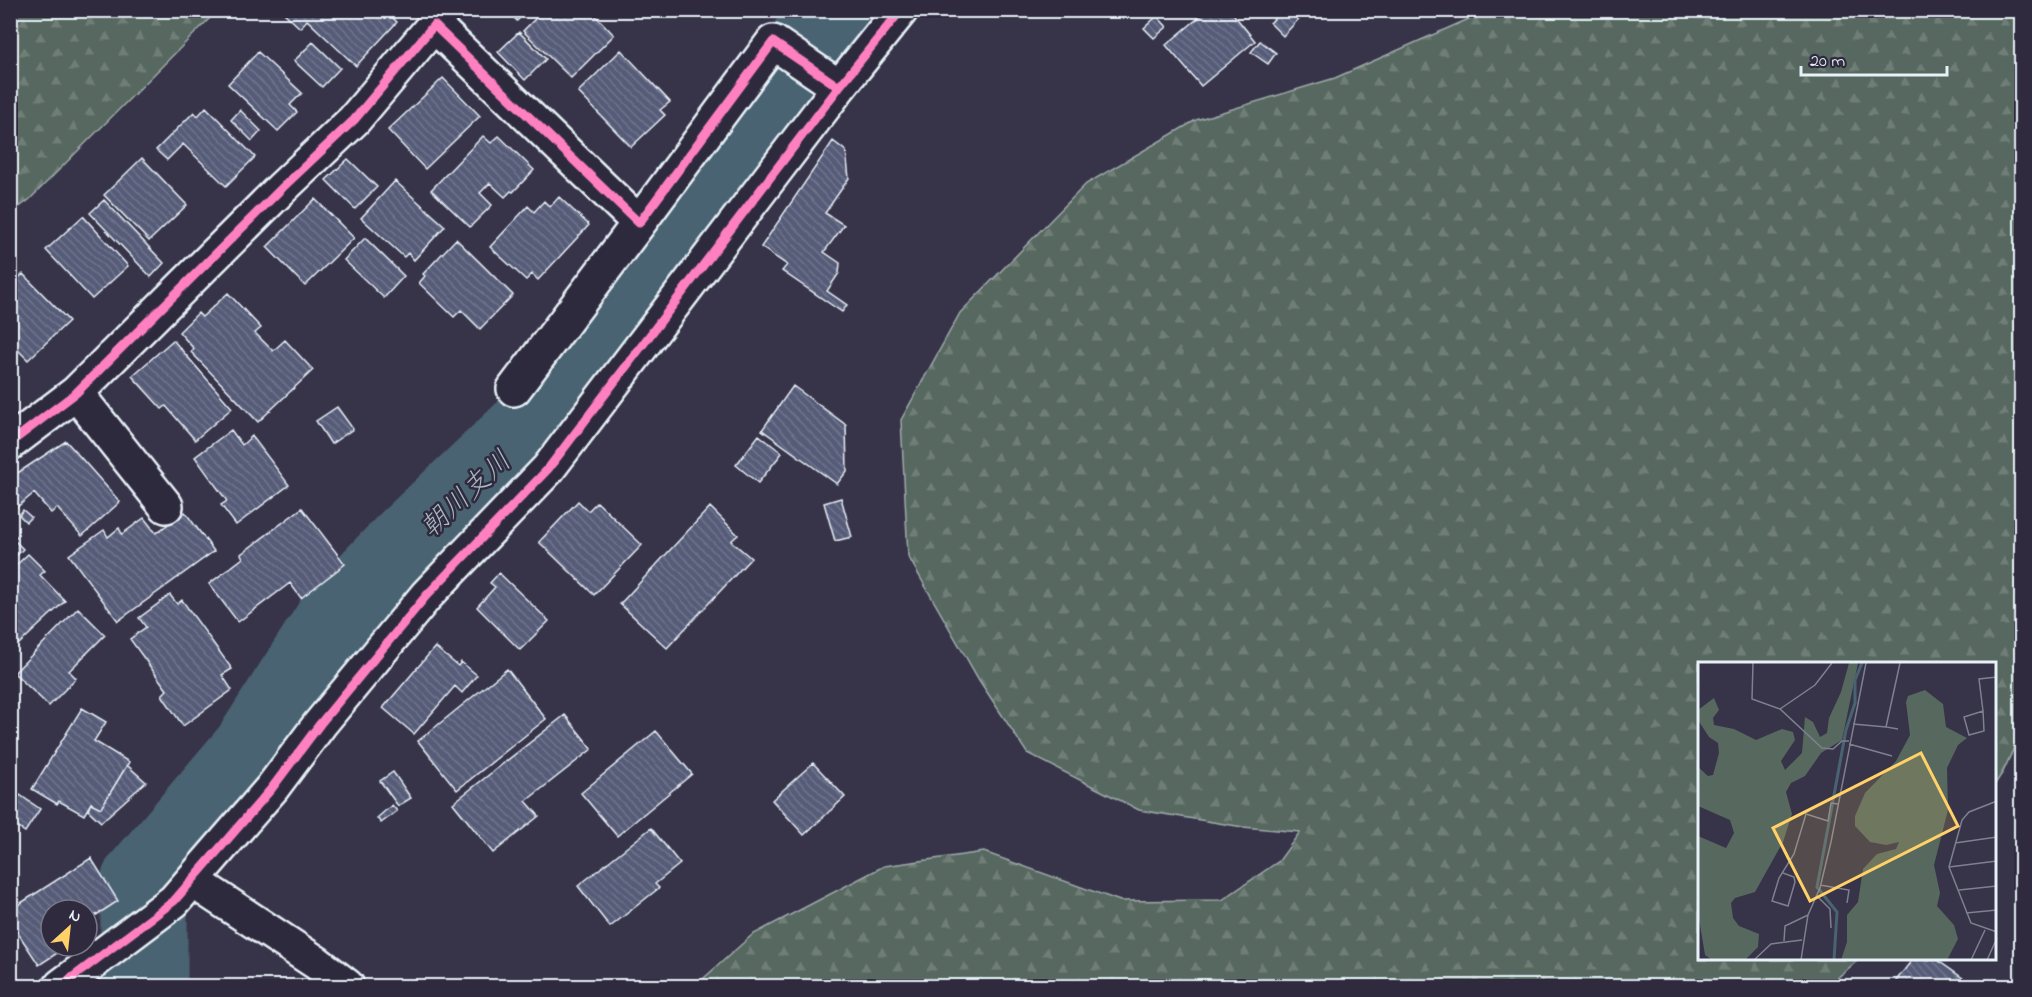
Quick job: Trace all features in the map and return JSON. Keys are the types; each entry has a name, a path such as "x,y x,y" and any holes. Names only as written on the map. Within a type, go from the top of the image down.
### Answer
{"street":[{"path":"61,987 97,976 120,943 183,891 272,788 320,724 426,596 548,469 837,86 901,10"},
{"path":"10,443 76,393 283,187 354,120 435,24 639,223"},
{"path":"514,389 773,42 837,86"},
{"path":"76,393 166,506"},
{"path":"183,891 317,963 347,987"}],"green space":[{"path":"11,10 217,11 29,200 11,213"},
{"path":"1489,10 2021,11 2022,730 1996,782 1996,662 1698,662 1698,961 1857,961 1828,986 695,986 752,935 884,866 984,852 1120,901 1222,900 1279,861 1300,832 1243,827 1139,810 1027,753 979,680 908,556 901,420 960,313 1086,184 1196,120 1335,78"}],"building":[{"path":"281,10 385,10 397,22 356,66 307,20 300,28"},
{"path":"507,10 527,10 517,21"},
{"path":"544,10 590,10 614,35 571,78 523,31"},
{"path":"1208,10 1230,10 1255,41 1201,86 1166,45"},
{"path":"1283,10 1307,10 1283,36 1270,23"},
{"path":"1157,16 1167,27 1154,38 1144,28"},
{"path":"519,32 546,59 525,80 498,52"},
{"path":"1260,41 1276,53 1268,64 1251,52"},
{"path":"313,42 340,68 322,87 294,61"},
{"path":"621,50 670,102 660,110 665,115 631,147 578,92"},
{"path":"258,52 302,93 290,105 297,112 278,131 228,84"},
{"path":"443,78 480,116 425,169 388,130"},
{"path":"206,107 255,157 226,186 183,144 167,160 156,150 194,112 198,116"},
{"path":"240,110 261,131 252,141 231,120"},
{"path":"483,136 491,143 499,136 534,170 505,197 490,183 480,193 492,205 470,227 431,190"},
{"path":"833,141 846,151 849,178 825,213 844,225 824,252 840,263 839,273 827,291 847,305 842,312 782,271 787,265 761,247"},
{"path":"142,158 187,205 149,241 104,195"},
{"path":"348,159 377,187 355,209 326,180"},
{"path":"395,181 445,226 414,260 408,253 404,257 361,218"},
{"path":"559,197 589,225 538,280 532,274 526,280 490,247 528,206 534,212 544,201 550,207"},
{"path":"315,199 354,238 305,286 267,247"},
{"path":"104,200 164,263 151,277 90,213"},
{"path":"83,216 128,266 92,299 46,250"},
{"path":"365,238 404,276 384,298 344,260"},
{"path":"456,239 513,295 480,329 461,310 454,317 419,283 425,276 423,274"},
{"path":"23,274 69,321 28,360 10,342 10,286"},
{"path":"228,293 261,328 255,333 273,351 285,340 313,370 258,422 191,352 194,349 179,332 198,313 202,317"},
{"path":"173,340 232,408 195,440 166,406 162,409 132,376"},
{"path":"793,386 846,425 847,471 837,484 762,430"},
{"path":"337,407 353,429 331,444 316,421"},
{"path":"231,430 242,445 252,436 289,485 236,525 221,505 227,501 195,457"},
{"path":"759,435 782,453 758,483 736,465"},
{"path":"66,441 120,502 82,536 57,508 51,513 34,493 16,508 10,502 10,478"},
{"path":"841,498 852,537 835,541 824,503"},
{"path":"578,501 588,511 597,502 642,545 594,595 539,542"},
{"path":"710,507 738,535 731,541 751,558 667,648 620,604"},
{"path":"302,508 345,564 301,598 290,583 238,622 209,584 243,558 241,554"},
{"path":"23,510 31,517 26,522 19,515"},
{"path":"185,512 214,551 118,621 69,555 104,530 108,537 119,528 122,534 144,518 156,533"},
{"path":"10,530 17,537 14,540 23,549 10,562"},
{"path":"28,554 45,571 40,575 65,601 19,644 10,635 10,571"},
{"path":"499,573 549,621 520,650 477,607 495,587 490,583"},
{"path":"170,595 177,604 182,600 232,669 222,675 232,690 183,726 162,695 167,690 130,639 146,627 139,618"},
{"path":"78,608 105,635 69,671 76,678 49,706 14,673"},
{"path":"435,647 458,666 461,662 477,675 462,693 455,686 414,734 383,708"},
{"path":"507,669 546,719 457,790 418,741"},
{"path":"82,708 106,722 94,741 129,762 101,808 91,803 84,815 59,801 57,804 32,789"},
{"path":"565,715 592,749 526,801 539,816 493,853 453,803"},
{"path":"656,731 692,774 617,836 581,793"},
{"path":"813,763 845,797 804,835 772,800"},
{"path":"127,765 146,782 101,822 88,810 91,803 101,808"},
{"path":"393,772 411,798 398,806 380,781"},
{"path":"20,795 40,809 25,832 10,822 10,809"},
{"path":"392,805 397,811 381,823 377,818"},
{"path":"651,828 680,864 655,884 659,888 610,927 578,886"},
{"path":"91,858 118,901 99,913 99,898 39,898 39,958 50,958 39,965 10,921 10,910"},
{"path":"1911,961 1938,961 1974,986 1892,986"}],"waterway":[{"name":"朝川支川","path":"144,986 144,883 255,752 342,616 408,547 544,418 837,10"}],"cycle path":[{"path":"61,986 174,901 272,788 320,724 426,596 548,469 839,87 901,10"},
{"path":"10,443 76,393 283,187 354,120 434,25 639,223 773,42 839,87"}]}
